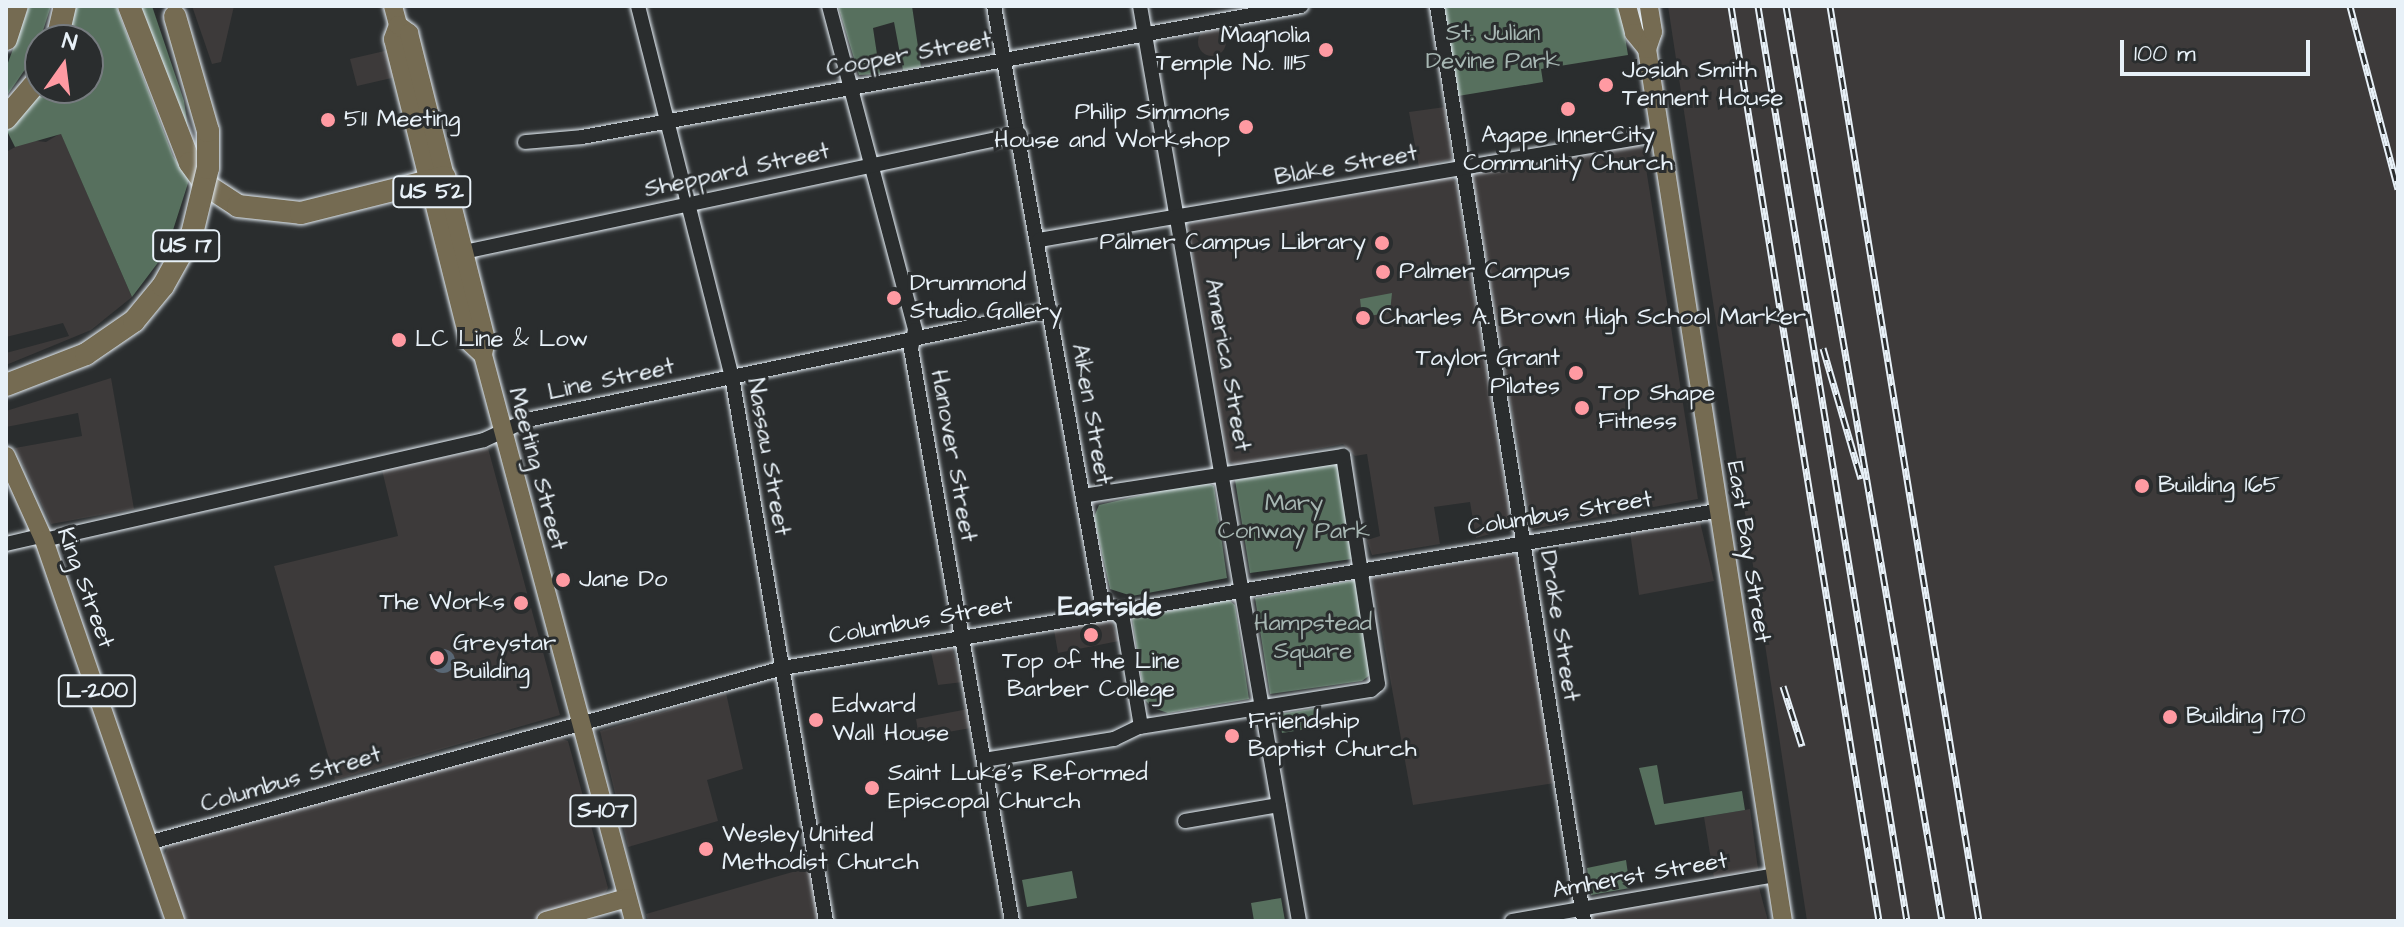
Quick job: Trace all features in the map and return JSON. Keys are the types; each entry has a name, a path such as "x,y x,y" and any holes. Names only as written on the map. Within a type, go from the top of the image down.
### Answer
{"highway":[{"path":"6,39 17,6"},
{"path":"129,6 190,163 222,197 260,212 286,214 437,179"},
{"name":"US 17","path":"6,385 86,354 134,321 163,286 192,234 208,168 208,131 173,12"},
{"path":"6,118 24,97"}],"main road":[{"name":"Meeting Street","path":"393,6 398,25 393,39 437,179 464,252 486,339 482,354 634,921"},
{"path":"1627,6 1634,33 1647,49"},
{"path":"1647,49 1653,32 1649,6"},
{"name":"East Bay Street","path":"1647,49 1716,511 1783,921"},
{"name":"Meeting Street","path":"437,179 469,342 482,354"},
{"name":"King Street","path":"6,456 43,538 175,921"},
{"path":"546,921 627,898"}],"street":[{"name":"Nassau Street","path":"638,6 732,377 826,921"},
{"name":"Hanover Street","path":"829,6 874,164 913,338 1012,921"},
{"name":"Aiken Street","path":"994,6 1007,59 1101,598 1125,625 1141,726"},
{"name":"America Street","path":"1140,6 1180,217 1299,921"},
{"name":"Cooper Street","path":"525,142 667,121 1301,6"},
{"name":"Drake Street","path":"1437,6 1583,915"},
{"name":"Sheppard Street","path":"464,252 1020,134"},
{"name":"Blake Street","path":"1039,240 1661,134"},
{"name":"Line Street","path":"6,544 503,432 527,420 1051,310"},
{"path":"984,760 1114,739 1141,726 1371,690 1378,684 1363,569 1343,456 1223,471 1083,496"},
{"name":"Columbus Street","path":"148,843 783,668 1242,588 1716,511"},
{"path":"1185,821 1279,805"},
{"name":"Amherst Street","path":"1512,921 1583,915 1775,875"}],"shaded area":[{"path":"192,6 234,6 221,62 212,64"},
{"path":"1668,6 2398,6 2398,921 1807,921"},
{"path":"1212,28 1222,32 1226,42 1222,52 1212,56 1202,52 1198,42 1202,32"},
{"path":"389,50 396,77 357,86 350,59"},
{"path":"1445,107 1452,159 1419,167 1409,112"},
{"path":"61,133 132,297 91,330 6,365 6,353 69,336 63,323 6,337 6,152 28,140 46,142"},
{"path":"1637,145 1643,149 1698,499 1532,529 1472,174"},
{"path":"1450,177 1456,182 1512,528 1476,538 1470,502 1434,507 1440,544 1372,555 1367,540 1380,536 1367,454 1355,456 1343,444 1236,465 1228,461 1188,227 1192,222"},
{"path":"111,378 134,509 51,524 15,448 82,436 78,413 6,427 6,411"},
{"path":"488,448 560,715 335,780 274,566 398,536 382,470"},
{"path":"1700,522 1714,581 1639,595 1630,532"},
{"path":"1512,553 1518,558 1555,783 1413,805 1372,578"},
{"name":"Top of the Line Barber College","path":"1111,620 1119,641 1058,653 1054,630"},
{"path":"952,648 963,682 938,685 931,652"},
{"path":"726,693 743,769 707,780 718,821 628,847 600,731"},
{"path":"968,709 971,728 919,737 916,719"},
{"path":"557,737 568,741 608,888 601,901 528,921 184,921 163,857 169,845"},
{"path":"1750,809 1758,869 1714,878 1704,817"},
{"path":"810,867 819,921 648,921 646,914"},
{"path":"1758,884 1768,921 1591,921 1594,914"}],"green space":[{"path":"29,6 51,6 45,24 24,24 24,71 6,97 6,68"},
{"path":"76,6 116,6 173,156 189,180 166,252 132,297 61,134 15,147 7,131 30,104 104,104 104,24 71,24"},
{"path":"141,6 152,6 184,101 189,135"},
{"path":"838,6 912,6 921,67 903,70 894,22 873,28 880,74 859,75"},
{"name":"St. Julian Devine Park","path":"1444,6 1620,6 1628,55 1541,69 1543,82 1458,96"},
{"path":"1392,293 1390,312 1370,316 1361,308 1360,299"},
{"name":"Mary Conway Park","path":"1339,463 1352,559 1250,573 1235,480"},
{"path":"1203,481 1214,486 1227,578 1132,596 1110,589 1094,517 1099,505"},
{"name":"Hampstead Square","path":"1356,580 1370,675 1362,681 1270,694 1255,598"},
{"path":"1229,600 1235,605 1249,699 1168,713 1153,708 1145,700 1132,618"},
{"path":"1317,708 1320,727 1282,733 1279,714"},
{"path":"1657,765 1664,804 1742,791 1745,810 1655,825 1639,768"},
{"path":"1626,860 1630,888 1591,895 1587,868"},
{"path":"1072,871 1077,898 1027,907 1022,880"},
{"path":"1281,898 1285,921 1254,921 1251,903"}],"water":[{"path":"443,649 451,653 455,661 451,669 443,673 435,669 431,661 435,653"}],"railway":[{"path":"1731,6 1879,921"},
{"path":"1758,6 1907,921"},
{"path":"1786,6 1942,921"},
{"path":"1830,6 1979,921"},
{"path":"2350,6 2398,189"},
{"path":"1823,348 1861,479"},
{"path":"1783,686 1802,746"}],"place":[{"name":"Magnolia Temple No. 1115","path":"1326,50"},
{"name":"Josiah Smith Tennent House","path":"1606,85"},
{"name":"Agape InnerCity Community Church","path":"1568,109"},
{"name":"511 Meeting","path":"328,120"},
{"name":"Philip Simmons House and Workshop","path":"1246,127"},
{"name":"Palmer Campus Library","path":"1382,243"},
{"name":"Palmer Campus","path":"1383,272"},
{"name":"Drummond Studio Gallery","path":"894,298"},
{"name":"Charles A. Brown High School Marker","path":"1363,318"},
{"name":"LC Line & Low","path":"399,340"},
{"name":"Taylor Grant Pilates","path":"1576,373"},
{"name":"Top Shape Fitness","path":"1582,408"},
{"name":"Building 165","path":"2142,486"},
{"name":"Jane Do","path":"563,580"},
{"name":"The Works","path":"521,603"},
{"name":"Top of the Line Barber College","path":"1091,635"},
{"name":"Greystar Building","path":"437,658"},
{"name":"Building 170","path":"2170,717"},
{"name":"Edward Wall House","path":"816,720"},
{"name":"Friendship Baptist Church","path":"1232,736"},
{"name":"Saint Luke's Reformed Episcopal Church","path":"872,788"},
{"name":"Wesley United Methodist Church","path":"706,849"}],"district":[{"name":"Eastside","path":"1110,607"}]}
